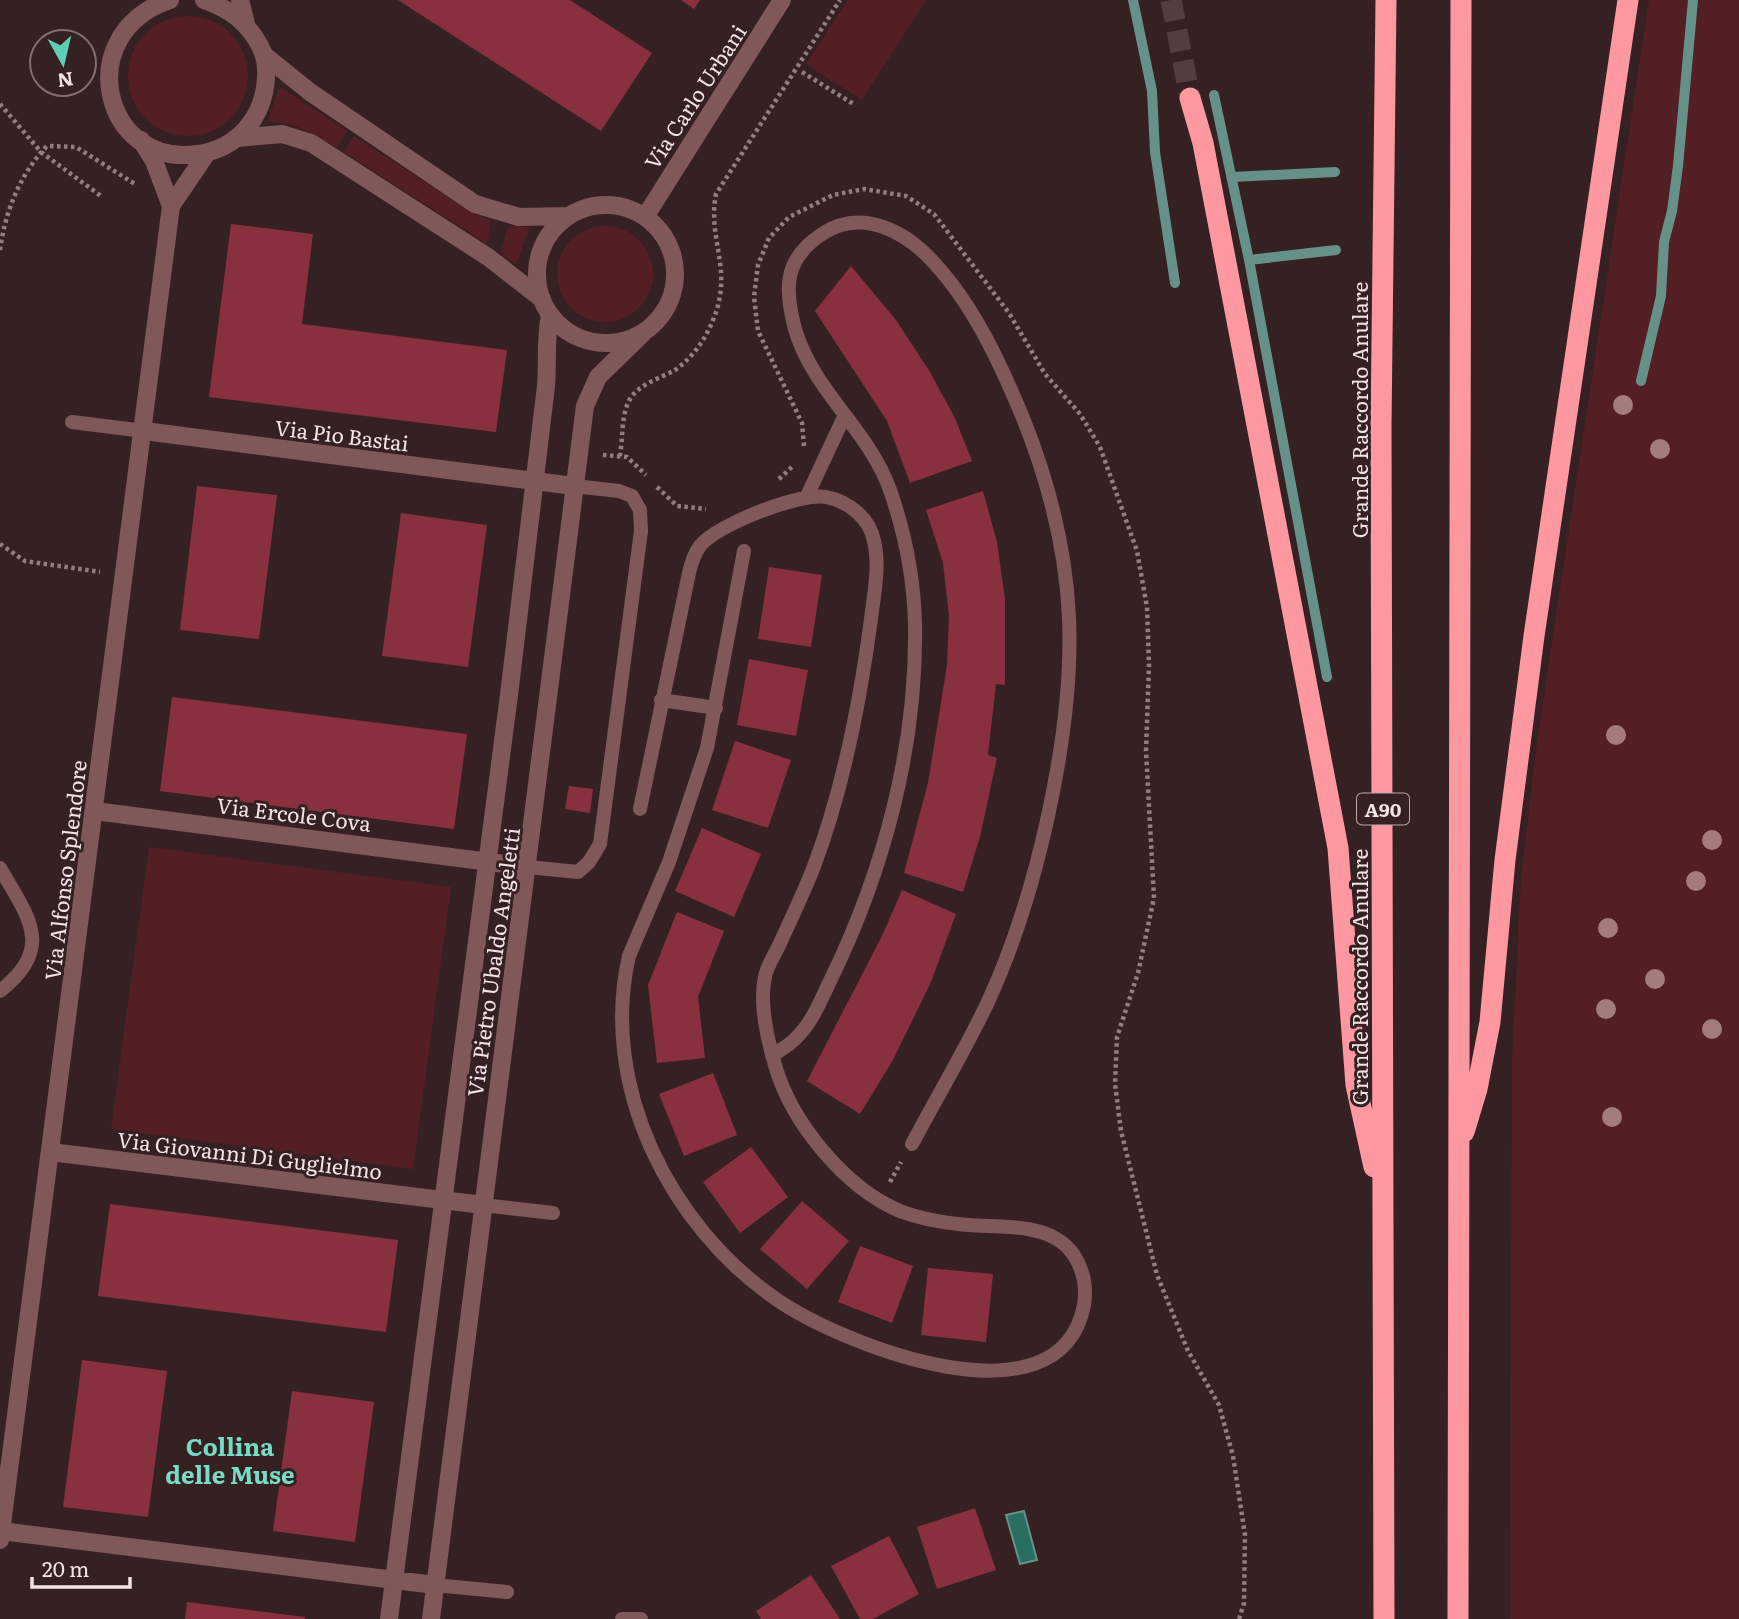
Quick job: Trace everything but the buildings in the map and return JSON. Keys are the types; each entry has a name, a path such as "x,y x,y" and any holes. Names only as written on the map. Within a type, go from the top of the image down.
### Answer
{"highway":[{"name":"Grande Raccordo Anulare","path":"1384,1619 1381,426 1386,0"},
{"path":"1458,1619 1461,0"},
{"path":"1457,1150 1477,1089 1490,1022 1505,860 1534,636 1628,0"},
{"path":"1190,98 1203,144 1338,848 1356,1085 1382,1200"}],"street":[{"path":"138,0 110,61 110,91 119,117 141,140 174,155 207,153 237,138 282,134 311,143 488,257 546,307 565,329 583,339 603,343 624,341 643,333 658,320 668,304 675,275 670,247 660,230 645,217 627,208 607,205 586,208 568,216 551,232 540,253 537,276 546,307"},
{"path":"126,28 151,7 170,0"},
{"path":"204,0 224,7 246,24"},
{"path":"240,0 246,24 264,55 310,92 475,204 519,217 568,216"},
{"name":"Via Carlo Urbani","path":"645,217 782,0"},
{"path":"237,138 257,114 266,88 264,55"},
{"name":"Via Alfonso Splendore","path":"141,140 153,161 171,206"},
{"name":"Via Alfonso Splendore","path":"1,1535 171,206 207,153"},
{"name":"Via Pietro Ubaldo Angeletti","path":"389,1619 535,482 548,358 545,337 546,307"},
{"name":"Via Pietro Ubaldo Angeletti","path":"430,1619 528,867 574,486 588,394 608,365 643,333"},
{"name":"Via Pio Bastai","path":"144,431 574,486"},
{"name":"Via Ercole Cova","path":"95,811 528,867"},
{"name":"Via Giovanni Di Guglielmo","path":"51,1152 483,1205"},
{"path":"1,1535 435,1585"}],"lane":[{"path":"772,1056 797,1038 815,1014 852,938 880,856 909,724 915,624 907,553 900,519 877,457 844,418 808,360 796,333 788,281 798,253 829,229 850,223 871,223 892,228 912,241 941,270 998,363 1031,440 1054,514 1063,554 1070,626 1068,705 1036,872 987,1003 912,1144"},
{"path":"807,496 844,418"},
{"path":"72,422 144,431"},
{"path":"528,867 578,872 589,862 600,844 641,531 640,510 632,496 619,491 574,486"},
{"path":"640,809 689,573 700,545 734,524 807,496 845,503 864,519 874,537 875,576 856,713 827,828 801,900 764,979 772,1056 781,1085 794,1112 820,1147 878,1200 904,1212 940,1222 1035,1230 1069,1247 1084,1278 1086,1298 1071,1340 1057,1355 1039,1364 1011,1370 974,1369 924,1361 848,1339 775,1298 736,1265 701,1229 659,1166 630,1088 621,1011 624,977 629,956 687,814 716,708 744,551"},
{"path":"661,700 716,708"},
{"path":"0,868 26,913 34,943 25,968 0,991"},
{"path":"483,1205 553,1213"},
{"path":"435,1585 507,1592"},
{"path":"622,1619 640,1619"}],"path":[{"path":"620,456 626,411 634,394 684,363 708,330 723,286 722,257 713,217 716,194 840,0"},
{"path":"802,72 855,105"},
{"path":"0,104 41,152 102,196"},
{"path":"0,250 3,225 29,164 47,146 76,147 144,189"},
{"path":"776,481 794,464 804,446 802,424 758,331 754,297 758,265 769,238 789,217 833,195 864,189 906,196 934,214 1009,313 1045,374 1080,414 1100,447 1137,551 1147,607 1149,664 1146,751 1154,898 1138,973 1117,1037 1115,1084 1121,1130 1157,1275 1188,1351 1219,1405 1233,1456 1245,1535 1244,1603 1240,1619"},
{"path":"598,454 620,456 639,467 677,506 695,510 715,506"},
{"path":"0,544 25,561 125,576"},
{"path":"878,1200 912,1144"}],"shaded area":[{"path":"848,0 926,0 862,100 806,64"},
{"path":"1649,0 1739,0 1739,1619 1510,1619 1512,1063 1521,878 1537,742"},
{"path":"188,16 211,21 230,34 243,53 248,76 243,99 230,118 211,131 188,136 165,131 146,118 133,99 128,76 133,53 146,34 165,21"},
{"path":"282,88 347,131 337,148 294,125 268,121 278,89"},
{"path":"354,136 474,214 491,221 487,244 344,152"},
{"path":"508,226 529,228 516,265 501,253"},
{"path":"605,226 623,230 639,240 649,256 653,274 649,292 639,308 623,318 605,322 587,318 571,308 561,292 557,274 561,256 571,240 587,230"},
{"path":"149,847 451,887 413,1169 111,1129"},
{"path":"1024,1511 1037,1560 1020,1564 1006,1515"}],"waterway":[{"path":"1133,0 1152,91 1155,152 1175,283"},
{"path":"1641,381 1661,296 1664,242 1672,211 1678,166 1693,0"},
{"path":"1214,95 1249,260 1327,677"},
{"path":"1232,177 1335,172"},
{"path":"1249,260 1336,250"}],"tunnel":[{"path":"1171,0 1190,98"}],"district":[{"name":"Collina delle Muse","path":"230,1459"}]}
